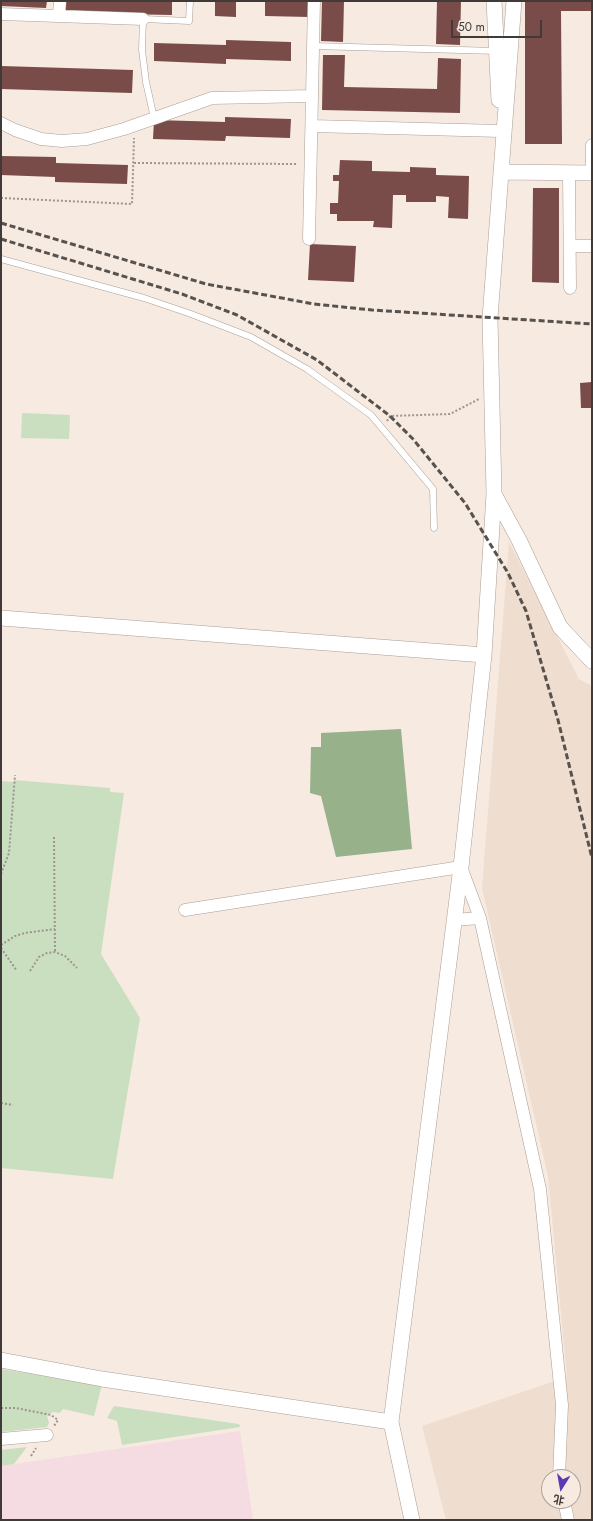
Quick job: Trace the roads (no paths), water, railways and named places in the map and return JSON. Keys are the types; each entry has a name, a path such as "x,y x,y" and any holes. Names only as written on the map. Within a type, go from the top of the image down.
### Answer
{"street":[{"path":"59,16 60,1"},
{"path":"309,239 314,1"},
{"path":"494,1 502,172"},
{"path":"412,1520 391,1422 461,867 484,655 494,494 490,318 514,1"},
{"path":"1,14 143,19"},
{"path":"1,122 15,130 41,140 62,142 87,139 135,125 212,98 312,96"},
{"path":"312,126 500,130"},
{"path":"502,172 592,173 592,145"},
{"path":"569,172 570,288"},
{"path":"570,246 592,246"},
{"path":"494,494 519,540 560,627 592,660"},
{"path":"1,618 484,655"},
{"path":"185,910 461,867"},
{"path":"461,867 480,918 540,1189 562,1405 559,1469"},
{"path":"454,920 480,918"},
{"path":"1,1360 102,1379 391,1422"},
{"path":"1,1439 47,1435"},
{"path":"566,1509 568,1520"}],"lane":[{"path":"154,118 146,82 142,50 143,19 189,20 190,1"},
{"path":"313,46 497,51"},
{"path":"1,259 144,298 251,337 307,369 371,415 433,489 434,528"}],"railway":[{"path":"1,223 206,284 314,304 372,310 592,324"},
{"path":"1,239 182,294 237,315 317,360 390,416 413,439 465,503 508,573 526,611 558,720 592,858"}]}
